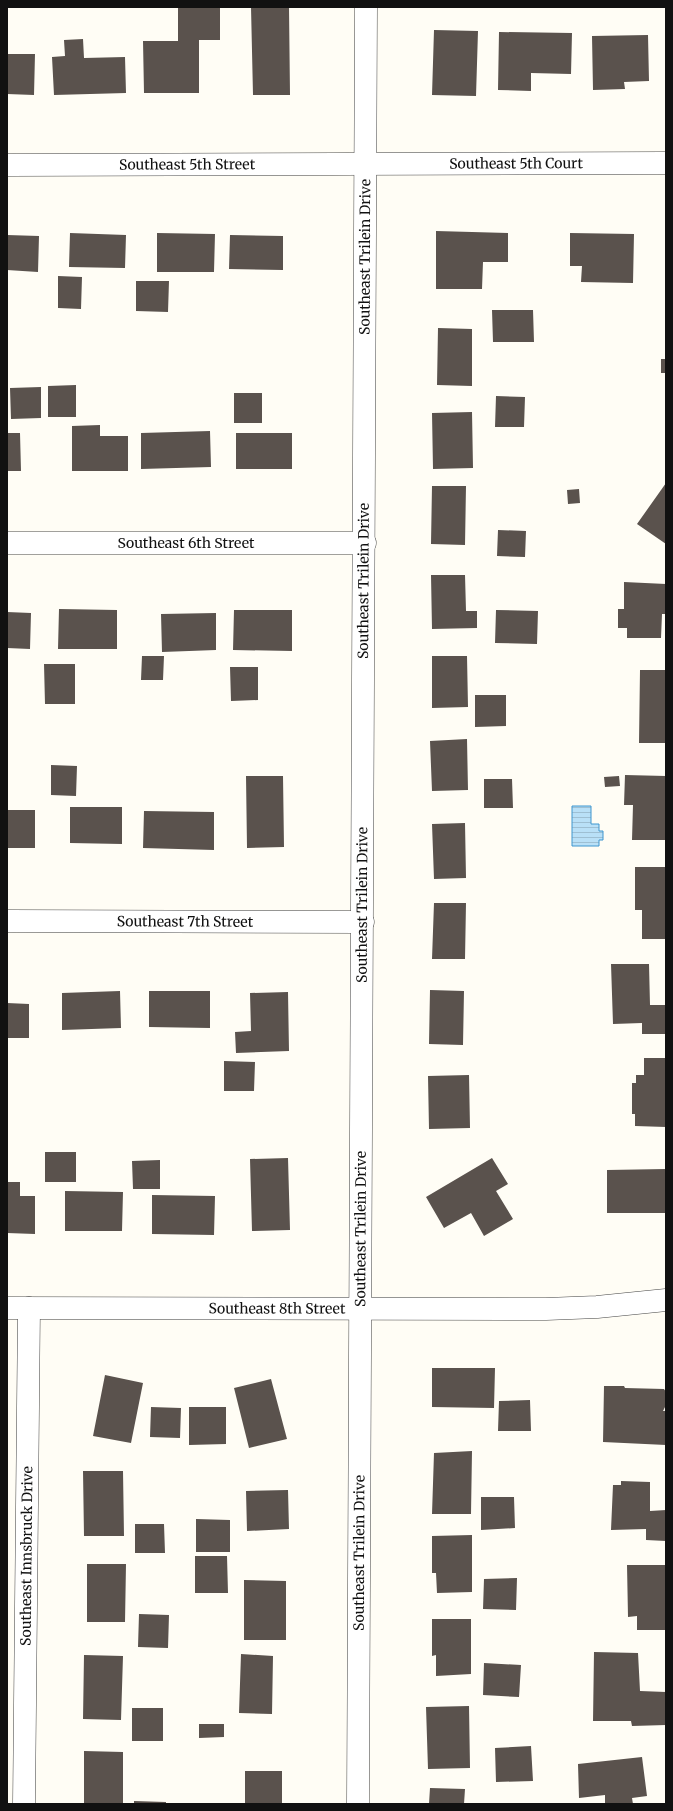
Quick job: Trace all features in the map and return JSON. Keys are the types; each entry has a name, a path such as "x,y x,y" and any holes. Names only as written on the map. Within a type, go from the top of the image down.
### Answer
{"street":[{"name":"Southeast Trilein Drive","path":"358,1804 362,1308 366,7"},
{"name":"Southeast 5th Court","path":"366,163 666,163"},
{"name":"Southeast 5th Street","path":"7,165 366,163"},
{"name":"Southeast 6th Street","path":"7,543 365,543"},
{"name":"Southeast 7th Street","path":"7,921 363,922"},
{"name":"Southeast 8th Street","path":"7,1308 546,1309 596,1307 666,1300"},
{"name":"Southeast Innsbruck Drive","path":"24,1804 29,1308"}],"water":[{"path":"572,806 591,806 591,824 599,824 599,831 603,831 603,840 599,840 599,846 572,846"}],"building":[{"path":"251,7 289,7 290,95 253,95"},
{"path":"178,8 220,8 220,40 199,40 199,93 144,93 143,41 178,41"},
{"path":"434,30 478,31 476,96 432,95"},
{"path":"499,32 572,33 571,74 531,73 531,91 498,90"},
{"path":"648,35 649,81 624,82 625,89 593,90 592,36"},
{"path":"83,39 84,58 125,57 126,93 54,95 52,57 65,56 64,40"},
{"path":"7,54 35,54 34,95 7,94"},
{"path":"436,231 508,233 508,262 483,262 482,289 436,289"},
{"path":"70,233 126,235 125,268 69,267"},
{"path":"157,233 215,234 214,272 157,272"},
{"path":"570,233 634,234 633,283 581,282 582,266 570,266"},
{"path":"7,235 39,236 38,272 7,270"},
{"path":"230,235 283,236 283,270 229,269"},
{"path":"58,276 82,277 81,309 58,308"},
{"path":"136,281 169,281 168,312 136,311"},
{"path":"492,310 533,310 534,342 493,342"},
{"path":"438,328 472,329 472,386 437,385"},
{"path":"661,359 666,359 666,373 661,373"},
{"path":"76,385 76,417 48,417 48,386"},
{"path":"41,387 41,418 11,419 10,388"},
{"path":"234,393 262,393 262,423 234,423"},
{"path":"496,396 525,397 524,427 495,427"},
{"path":"472,412 473,468 433,469 432,413"},
{"path":"100,425 100,436 128,436 128,471 72,471 72,426"},
{"path":"210,431 211,467 141,469 141,433"},
{"path":"7,433 20,433 21,471 7,471"},
{"path":"236,433 292,433 292,469 236,469"},
{"path":"666,483 666,544 637,524"},
{"path":"432,486 466,486 465,545 431,544"},
{"path":"579,489 580,503 568,504 567,490"},
{"path":"498,530 526,531 525,557 497,556"},
{"path":"431,575 465,575 466,611 477,611 477,628 432,629"},
{"path":"624,582 666,584 666,614 662,614 661,638 627,638 627,628 618,628 618,609 624,609"},
{"path":"59,609 117,610 117,649 58,649"},
{"path":"234,610 292,610 292,651 233,650"},
{"path":"496,610 538,611 537,644 495,643"},
{"path":"7,612 31,613 30,649 7,648"},
{"path":"216,613 216,650 162,652 161,614"},
{"path":"142,656 164,656 163,680 141,680"},
{"path":"432,656 467,656 468,707 432,708"},
{"path":"44,664 75,664 75,704 45,704"},
{"path":"230,667 258,667 258,700 231,701"},
{"path":"640,670 666,670 666,743 639,743"},
{"path":"475,695 506,695 506,726 475,727"},
{"path":"467,739 468,790 432,791 430,741"},
{"path":"51,765 77,766 76,796 51,795"},
{"path":"625,775 666,776 666,840 632,840 633,805 624,805"},
{"path":"246,776 283,776 284,847 247,848"},
{"path":"619,776 620,786 605,787 604,777"},
{"path":"484,779 512,779 513,808 484,808"},
{"path":"70,807 122,807 122,844 70,843"},
{"path":"7,810 35,810 35,848 7,848"},
{"path":"144,811 214,812 214,850 143,848"},
{"path":"465,823 466,878 434,879 432,824"},
{"path":"635,867 666,867 666,939 642,939 642,910 635,910"},
{"path":"434,903 466,903 465,959 432,959"},
{"path":"611,964 649,964 650,1005 666,1005 666,1034 642,1034 642,1023 613,1024"},
{"path":"430,990 464,991 463,1045 429,1044"},
{"path":"120,991 121,1028 62,1030 62,993"},
{"path":"149,991 210,991 210,1028 149,1027"},
{"path":"288,992 289,1051 236,1053 235,1032 251,1031 250,993"},
{"path":"7,1003 29,1004 29,1038 7,1038"},
{"path":"644,1058 666,1058 666,1127 635,1126 635,1114 632,1114 632,1083 636,1083 636,1075 644,1075"},
{"path":"224,1061 255,1062 254,1091 224,1091"},
{"path":"469,1075 470,1128 429,1129 428,1076"},
{"path":"45,1152 76,1152 76,1182 45,1182"},
{"path":"288,1158 290,1230 252,1231 250,1159"},
{"path":"492,1158 508,1184 496,1191 513,1219 484,1236 471,1213 444,1228 426,1197"},
{"path":"160,1160 160,1189 133,1189 132,1161"},
{"path":"666,1169 666,1213 607,1213 607,1170"},
{"path":"7,1182 20,1182 20,1196 35,1196 35,1234 7,1233"},
{"path":"65,1191 123,1192 122,1231 65,1231"},
{"path":"152,1195 215,1196 214,1235 152,1234"},
{"path":"432,1368 495,1368 494,1408 432,1407"},
{"path":"105,1375 143,1383 131,1443 93,1436"},
{"path":"271,1379 287,1439 249,1448 234,1388"},
{"path":"604,1386 664,1389 666,1392 666,1405 663,1411 666,1411 666,1445 603,1442"},
{"path":"530,1400 531,1431 498,1431 499,1401"},
{"path":"151,1407 181,1408 180,1438 150,1437"},
{"path":"189,1407 226,1407 226,1444 189,1445"},
{"path":"472,1451 471,1514 432,1514 434,1453"},
{"path":"83,1471 123,1471 124,1536 84,1536"},
{"path":"621,1481 650,1482 650,1511 666,1510 666,1541 646,1540 646,1529 611,1530 613,1485 621,1485"},
{"path":"288,1490 289,1529 247,1531 246,1491"},
{"path":"481,1497 514,1497 515,1528 481,1530"},
{"path":"196,1519 230,1520 230,1552 196,1552"},
{"path":"135,1524 164,1524 165,1553 135,1553"},
{"path":"472,1535 472,1592 437,1593 436,1573 432,1573 432,1536"},
{"path":"195,1556 227,1556 228,1593 195,1593"},
{"path":"87,1564 126,1564 125,1622 87,1622"},
{"path":"627,1565 666,1565 666,1630 637,1630 637,1616 628,1617"},
{"path":"517,1578 516,1610 483,1609 484,1579"},
{"path":"244,1580 286,1581 286,1640 244,1640"},
{"path":"139,1614 169,1615 168,1648 138,1647"},
{"path":"432,1619 471,1619 471,1674 436,1676 436,1655 432,1656"},
{"path":"594,1652 638,1653 640,1691 666,1692 666,1725 632,1726 631,1721 593,1721"},
{"path":"241,1654 273,1656 272,1714 239,1713"},
{"path":"84,1655 123,1656 121,1720 83,1719"},
{"path":"484,1663 521,1665 519,1697 483,1695"},
{"path":"469,1706 470,1768 428,1769 426,1707"},
{"path":"132,1708 163,1708 163,1741 132,1741"},
{"path":"199,1724 224,1724 224,1737 199,1738"},
{"path":"531,1746 533,1781 496,1782 495,1748"},
{"path":"84,1751 123,1752 123,1804 84,1804"},
{"path":"642,1757 647,1796 632,1798 633,1804 605,1804 605,1795 579,1798 578,1764"},
{"path":"245,1771 282,1771 282,1804 245,1804"},
{"path":"430,1788 465,1789 464,1804 429,1804"},
{"path":"134,1801 166,1802 166,1804 134,1804"}]}
